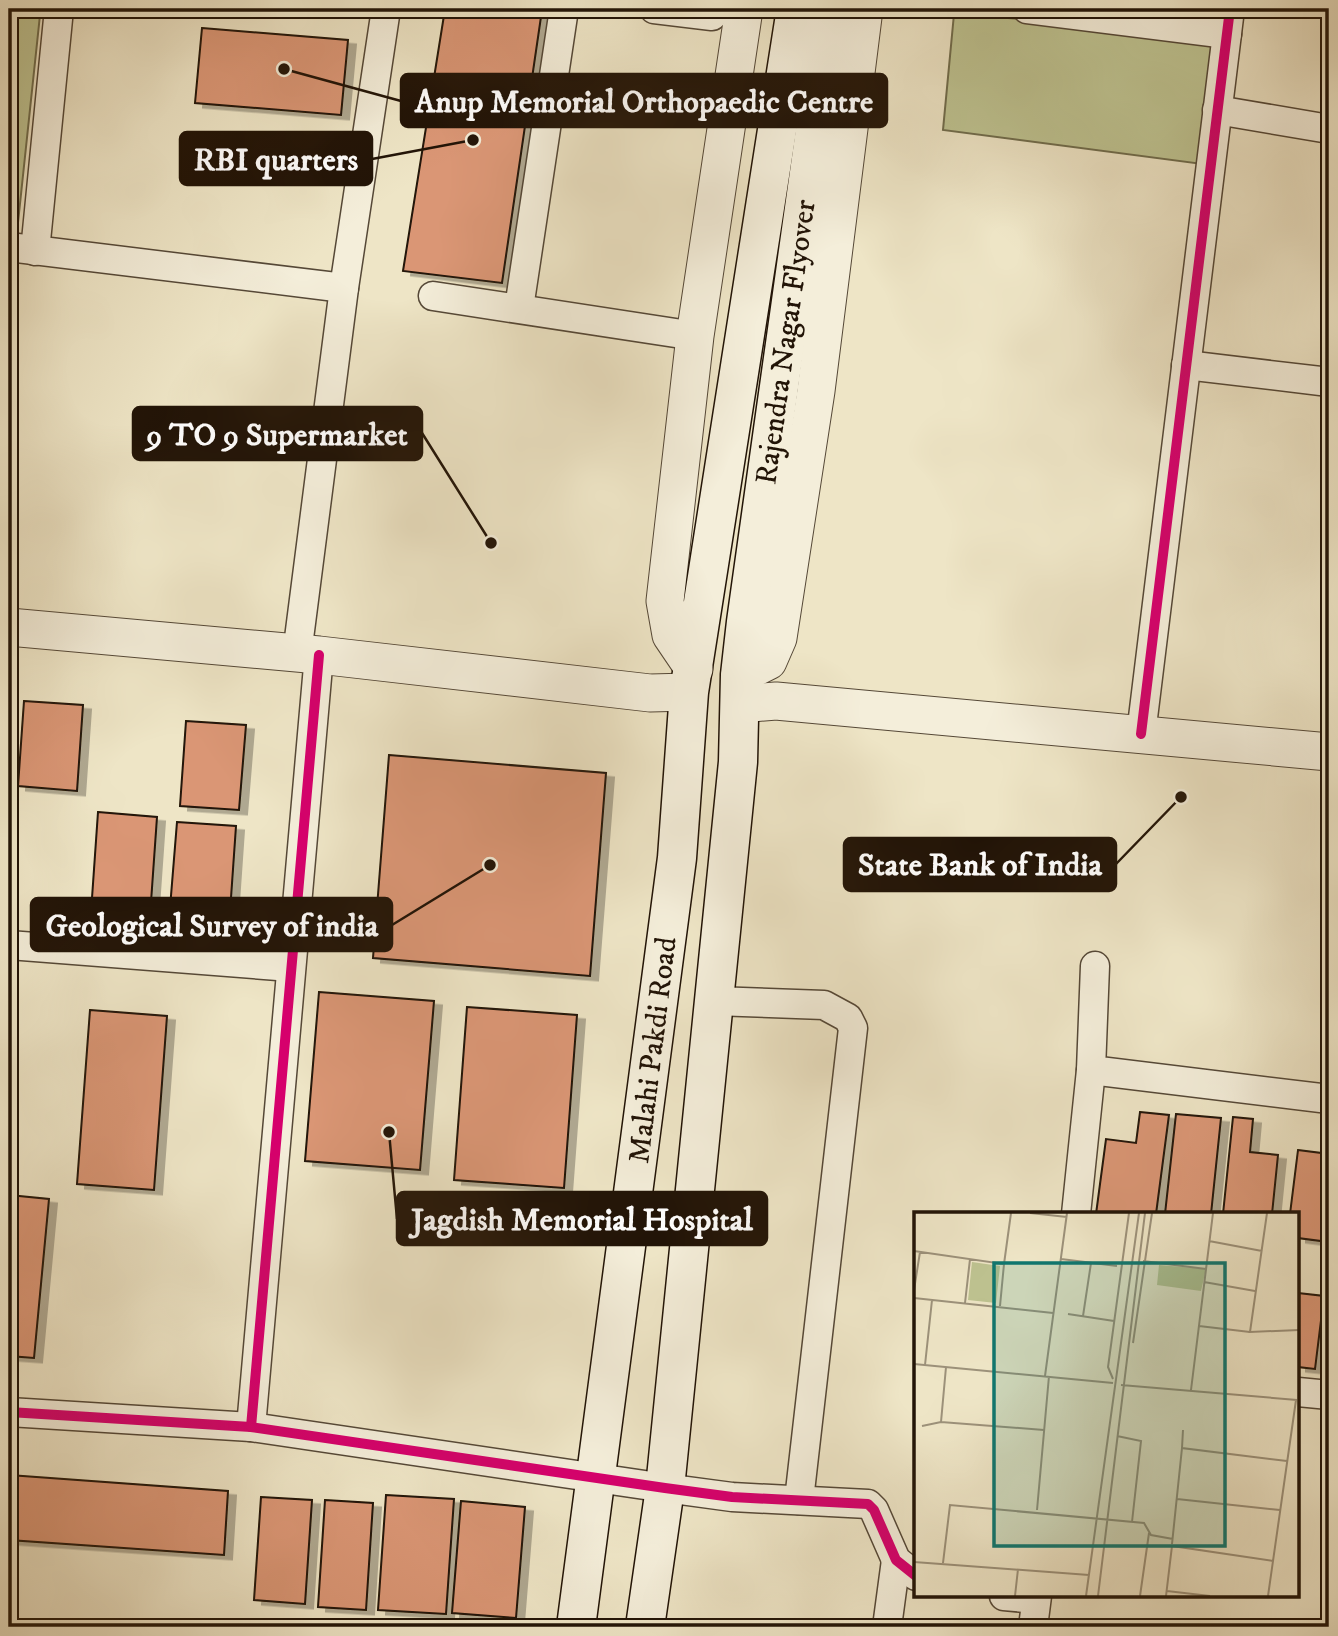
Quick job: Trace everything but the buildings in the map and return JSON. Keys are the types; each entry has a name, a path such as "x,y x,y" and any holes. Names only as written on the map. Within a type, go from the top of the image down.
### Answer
{"main road":[{"name":"Rajendra Nagar Flyover","path":"691,680 796,9"},
{"name":"Rajendra Nagar Flyover","path":"645,1627 665,1488 714,1001 738,762 740,689 746,622 832,9"},
{"name":"Malahi Pakdi Road","path":"576,1627 677,858 682,763 691,680"}],"street":[{"path":"59,9 22,249 344,288"},
{"path":"251,1426 291,967 308,654 344,288 386,9"},
{"path":"519,308 564,9"},
{"path":"9,626 308,654 650,693 691,680 671,635 665,601 728,12 654,9"},
{"path":"864,9 816,391 778,638 768,661 740,689 776,701 1329,752"},
{"path":"1027,9 1228,21 1141,734"},
{"path":"1217,110 1329,129"},
{"path":"433,296 695,335"},
{"path":"1186,365 1329,382"},
{"path":"9,945 291,967"},
{"path":"1076,1212 1091,1070 1095,966"},
{"path":"714,1001 824,1005 848,1018 853,1028 799,1500"},
{"path":"1091,1070 1329,1100"},
{"path":"1300,1392 1329,1395"},
{"path":"9,1412 251,1426 732,1497 870,1505 906,1568 887,1627"},
{"path":"1033,1627 1036,1598"}],"green space":[{"path":"9,12 40,15 17,232 9,231"},
{"path":"954,14 1227,34 1202,164 943,130"}],"cycle path":[{"path":"1141,734 1230,9"},
{"path":"251,1427 319,655"},
{"path":"9,1412 251,1427 732,1497 868,1504 874,1510 896,1560 914,1574"}],"place":[{"name":"Anup Memorial Orthopaedic Centre","path":"284,69"},
{"name":"RBI quarters","path":"473,140"},
{"name":"9 TO 9 Supermarket","path":"491,543"},
{"name":"State Bank of India","path":"1181,797"},
{"name":"Geological Survey of india","path":"490,865"},
{"name":"Jagdish Memorial Hospital","path":"389,1132"}]}
